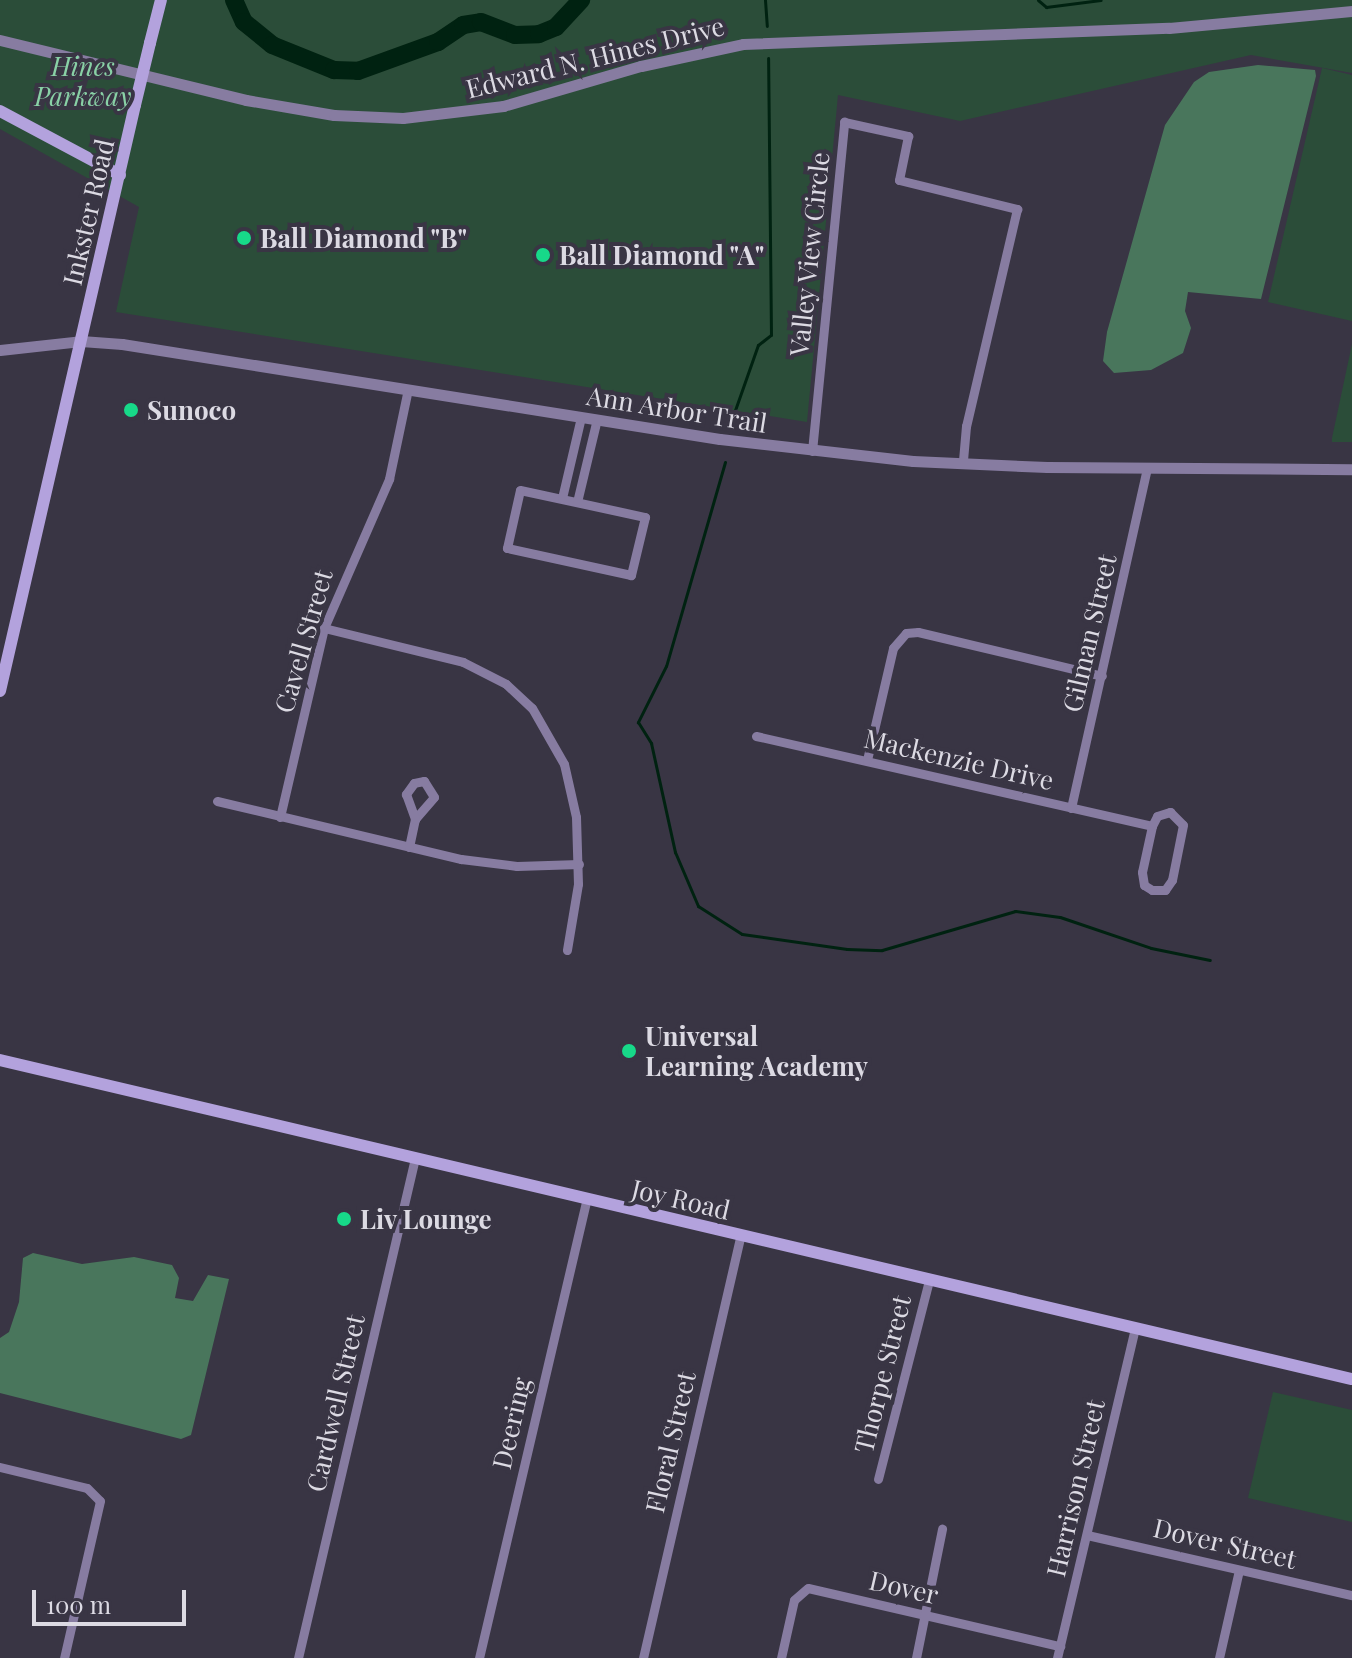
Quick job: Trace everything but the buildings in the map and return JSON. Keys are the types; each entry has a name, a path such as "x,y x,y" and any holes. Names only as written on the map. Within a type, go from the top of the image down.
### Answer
{"main road":[{"name":"Inkster Road","path":"0,691 161,0"},
{"path":"0,111 120,175"},
{"name":"Joy Road","path":"0,1060 1352,1379"}],"street":[{"name":"Edward N. Hines Drive","path":"0,40 246,100 334,115 403,118 503,106 641,66 743,44 1169,28 1352,11"},
{"name":"Valley View Circle","path":"812,451 844,122 908,136 899,180 1017,209 966,426 963,464"},
{"name":"Ann Arbor Trail","path":"0,350 81,341 812,451 963,464 1352,469"},
{"name":"Cavell Street","path":"280,817 324,628 389,479 408,389"},
{"path":"562,498 581,417"},
{"path":"577,502 597,419"},
{"name":"Gilman Street","path":"1071,808 1147,468"},
{"path":"520,490 577,502 645,517 631,575 507,548 520,490"},
{"path":"324,628 463,662 517,693 546,726 564,764 579,864 567,950"},
{"path":"867,760 893,648 906,633 1102,676"},
{"name":"Mackenzie Drive","path":"756,736 1152,826"},
{"path":"217,801 409,847 496,864 579,864"},
{"name":"Mackenzie Drive","path":"1170,812 1183,825 1172,880 1158,891 1142,879 1152,826 1157,816 1170,812"},
{"path":"409,847 415,819"},
{"name":"Cardwell Street","path":"298,1658 415,1158"},
{"name":"Deering","path":"479,1658 587,1199"},
{"name":"Floral Street","path":"643,1658 741,1235"},
{"name":"Thorpe Street","path":"878,1479 929,1280"},
{"name":"Harrison Street","path":"1057,1658 1135,1329"},
{"path":"0,1467 92,1491 100,1507 64,1658"},
{"path":"916,1658 942,1529"},
{"name":"Dover Street","path":"1087,1535 1352,1595"},
{"path":"1219,1658 1239,1570"},
{"name":"Dover","path":"782,1654 794,1600 803,1590 1060,1646"}],"green space":[{"name":"Hines Parkway","path":"0,0 1352,0 1352,73 1251,55 960,121 838,95 807,422 116,312 139,207 0,129"},
{"path":"1258,65 1315,70 1316,76 1261,299 1188,292 1185,311 1191,328 1183,353 1151,370 1114,373 1103,361 1107,332 1165,125 1194,82 1209,72"},
{"path":"1322,68 1352,75 1352,321 1268,302"},
{"path":"1352,344 1352,442 1332,442 1332,438"},
{"path":"33,1253 82,1264 134,1257 172,1265 179,1278 175,1298 193,1301 208,1275 229,1279 191,1435 181,1439 0,1393 0,1338 9,1332 19,1302 23,1258"},
{"path":"1273,1392 1352,1410 1352,1522 1248,1498"}],"waterway":[{"path":"234,0 244,22 272,45 334,70 358,71 438,42 463,25 481,22 515,35 539,34 556,27 581,0"},
{"path":"765,0 767,26"},
{"path":"1038,0 1046,7 1101,0"},
{"path":"734,413 758,345 771,335 768,58"},
{"path":"725,462 666,666 638,722 651,743 675,852 698,906 742,934 847,949 882,950 1015,911 1060,917 1151,948 1210,960"}],"place":[{"name":"Ball Diamond \"B\"","path":"244,238"},
{"name":"Ball Diamond \"A\"","path":"543,255"},
{"name":"Sunoco","path":"131,410"},
{"name":"Universal Learning Academy","path":"629,1051"},
{"name":"Liv Lounge","path":"344,1219"}]}
